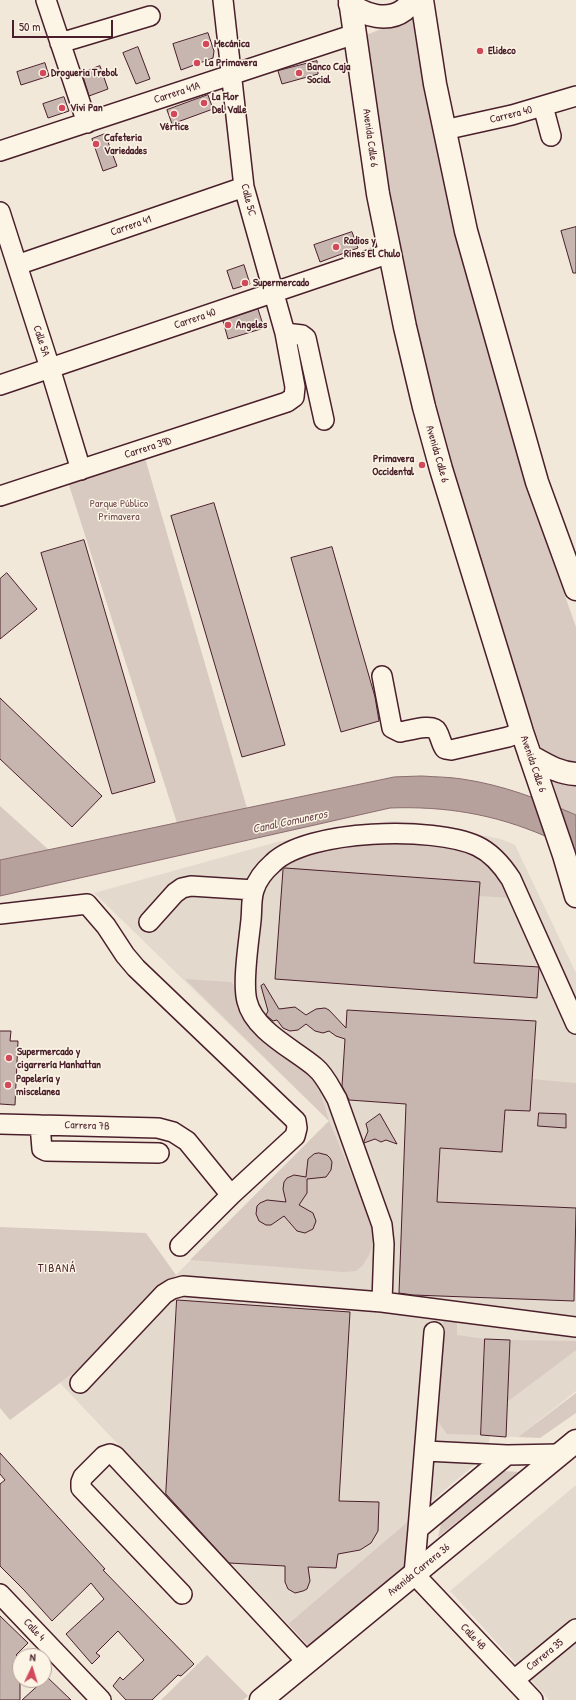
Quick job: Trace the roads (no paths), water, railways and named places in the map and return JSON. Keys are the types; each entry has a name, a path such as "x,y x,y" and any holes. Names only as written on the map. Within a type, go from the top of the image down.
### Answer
{"main road":[{"path":"350,2 364,13 381,16 397,13 405,9 413,0"},
{"path":"422,0 435,84 466,231 489,317 537,482 570,556 576,590"},
{"name":"Avenida Calle 6","path":"350,2 378,194 408,342 441,469 522,732 564,855 576,896"},
{"path":"533,765 564,773 576,774"},
{"name":"Avenida Carrera 36","path":"261,1700 568,1447"}],"street":[{"path":"46,0 87,123"},
{"name":"Calle 5C","path":"223,0 244,187 285,333 295,387 294,396"},
{"path":"60,43 150,16"},
{"name":"Carrera 41A","path":"0,151 354,34"},
{"name":"Carrera 40","path":"444,130 512,115 573,98"},
{"path":"543,106 551,136"},
{"name":"Carrera 41","path":"17,265 244,187"},
{"name":"Calle 5A","path":"0,212 81,470"},
{"name":"Carrera 40","path":"0,385 390,253"},
{"path":"285,333 302,335 306,338 324,420"},
{"name":"Carrera 39D","path":"0,496 287,402 294,396"},
{"path":"382,676 392,728 396,731 400,732 429,727 435,728 441,744 445,749 451,750 508,738 522,732"},
{"path":"382,1302 384,1244 382,1225 337,1099 329,1084 317,1068 269,1034 254,1017 247,1002 246,984 254,890 262,875 274,862 296,847 361,835 400,833 440,836 461,840 478,846 492,855 511,879 576,1024"},
{"path":"149,922 182,888 191,886 254,890"},
{"path":"0,914 87,904 106,926 125,955 136,968 296,1121 296,1136 231,1195 180,1246"},
{"name":"Carrera 7B","path":"0,1124 158,1128 173,1132 187,1141 231,1195"},
{"path":"40,1125 42,1149 46,1151 159,1153"},
{"path":"80,1382 164,1294 172,1289 183,1286 382,1302 576,1327"},
{"path":"414,1574 426,1451 434,1332"},
{"path":"426,1451 507,1455 568,1447"},
{"path":"182,1594 81,1488 83,1477 104,1456 110,1454 115,1456 307,1662"},
{"path":"418,1529 507,1455"},
{"name":"Calle 4B","path":"414,1574 533,1700"},
{"name":"Calle 4","path":"0,1594 100,1700"},
{"name":"Carrera 35","path":"514,1680 576,1629"}],"water":[{"name":"Canal Comuneros","path":"422,776 457,778 492,785 534,798 576,815 576,850 526,828 488,817 430,808 390,808 0,896 0,860 394,777"}],"place":[{"name":"Mecánica","path":"206,44"},
{"name":"Elideco","path":"480,51"},
{"name":"La Primavera","path":"197,63"},
{"name":"Drogueria Trebol","path":"43,73"},
{"name":"Banco Caja Social","path":"299,73"},
{"name":"La Flor Del Valle","path":"204,103"},
{"name":"Vivi Pan","path":"62,108"},
{"name":"Vértice","path":"174,114"},
{"name":"Cafeteria Variedades","path":"96,144"},
{"name":"Radios y Rines El Chulo","path":"336,247"},
{"name":"Supermercado","path":"245,283"},
{"name":"Angeles","path":"228,325"},
{"name":"Primavera Occidental","path":"422,465"},
{"name":"Supermercado y cigarrería Manhattan","path":"9,1058"},
{"name":"Papelería y miscelanea","path":"8,1085"}],"district":[{"name":"TIBANÁ","path":"57,1269"}],"park label":[{"name":"Parque Público Primavera","path":"119,510"}]}
